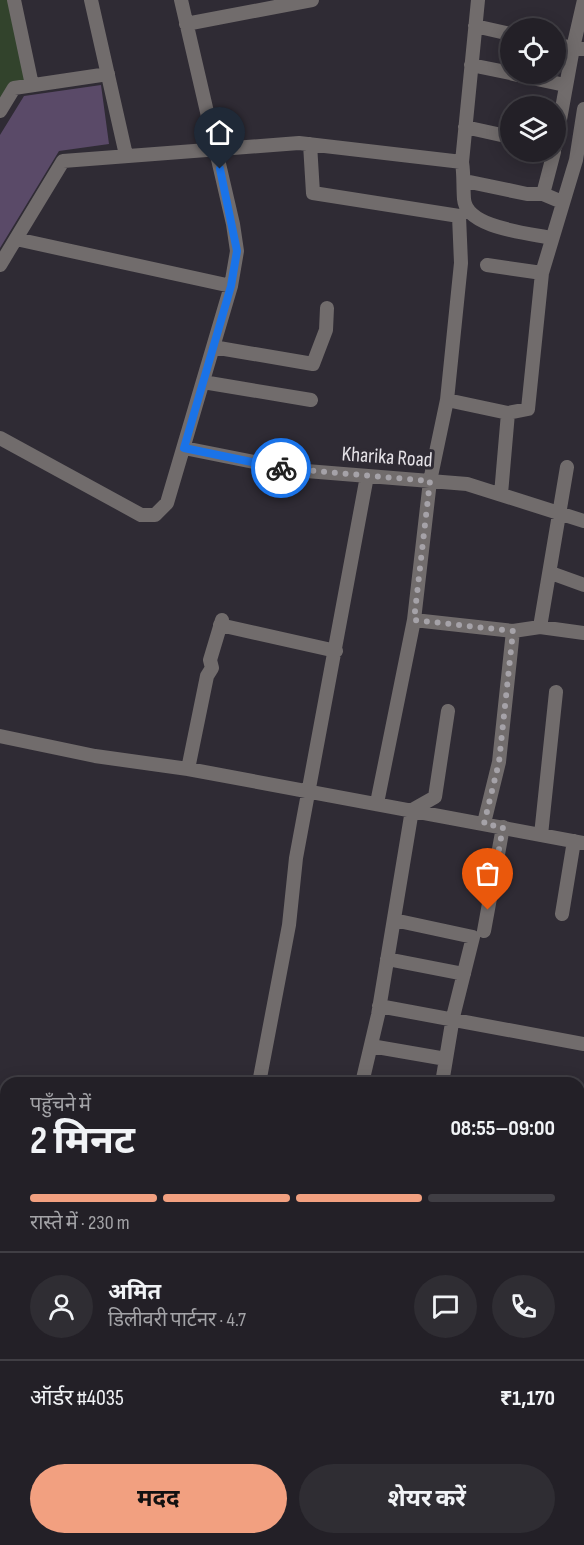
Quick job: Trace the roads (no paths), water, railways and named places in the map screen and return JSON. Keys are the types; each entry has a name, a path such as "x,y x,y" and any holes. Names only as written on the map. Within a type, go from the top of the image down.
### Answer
{"street":[{"path":"14,0 32,85"},
{"path":"91,0 126,155"},
{"path":"0,438 141,515 155,515 167,503 231,286 237,251 181,0"},
{"path":"186,24 312,0"},
{"path":"478,0 462,162 465,181 464,198 470,215 484,223 552,238"},
{"path":"564,96 579,48 584,0"},
{"path":"475,26 500,32"},
{"path":"471,65 500,71"},
{"path":"0,111 14,88 108,74"},
{"path":"562,84 566,85"},
{"path":"447,400 508,413 528,409 542,273 576,160 584,109"},
{"path":"465,127 500,135"},
{"path":"310,144 314,193 459,216 461,263 447,400 430,481 414,620 377,803"},
{"path":"0,265 63,161 310,144 462,162"},
{"path":"543,194 551,162"},
{"path":"465,181 527,194 543,194 562,202"},
{"path":"16,239 231,286"},
{"path":"487,265 542,273"},
{"path":"213,346 313,364 326,330 327,308"},
{"path":"203,382 311,400"},
{"path":"501,494 508,413"},
{"name":"Kharika Road","path":"184,448 294,470 467,484 584,521"},
{"path":"540,627 551,573 567,467"},
{"path":"260,1077 289,925 296,858 367,476"},
{"path":"551,573 584,585"},
{"path":"414,620 513,631 540,627 584,633"},
{"path":"188,769 221,623 336,651"},
{"path":"484,824 499,762 513,631"},
{"path":"541,835 556,692"},
{"path":"412,810 435,797 448,711"},
{"path":"0,736 95,756 188,769 579,842 562,914"},
{"path":"363,1077 379,1005 412,810"},
{"path":"484,931 503,827"},
{"path":"394,920 472,937 453,1017 443,1077"},
{"path":"387,959 464,974"},
{"path":"379,1005 453,1017 584,1044"},
{"path":"371,1046 446,1059"}]}
